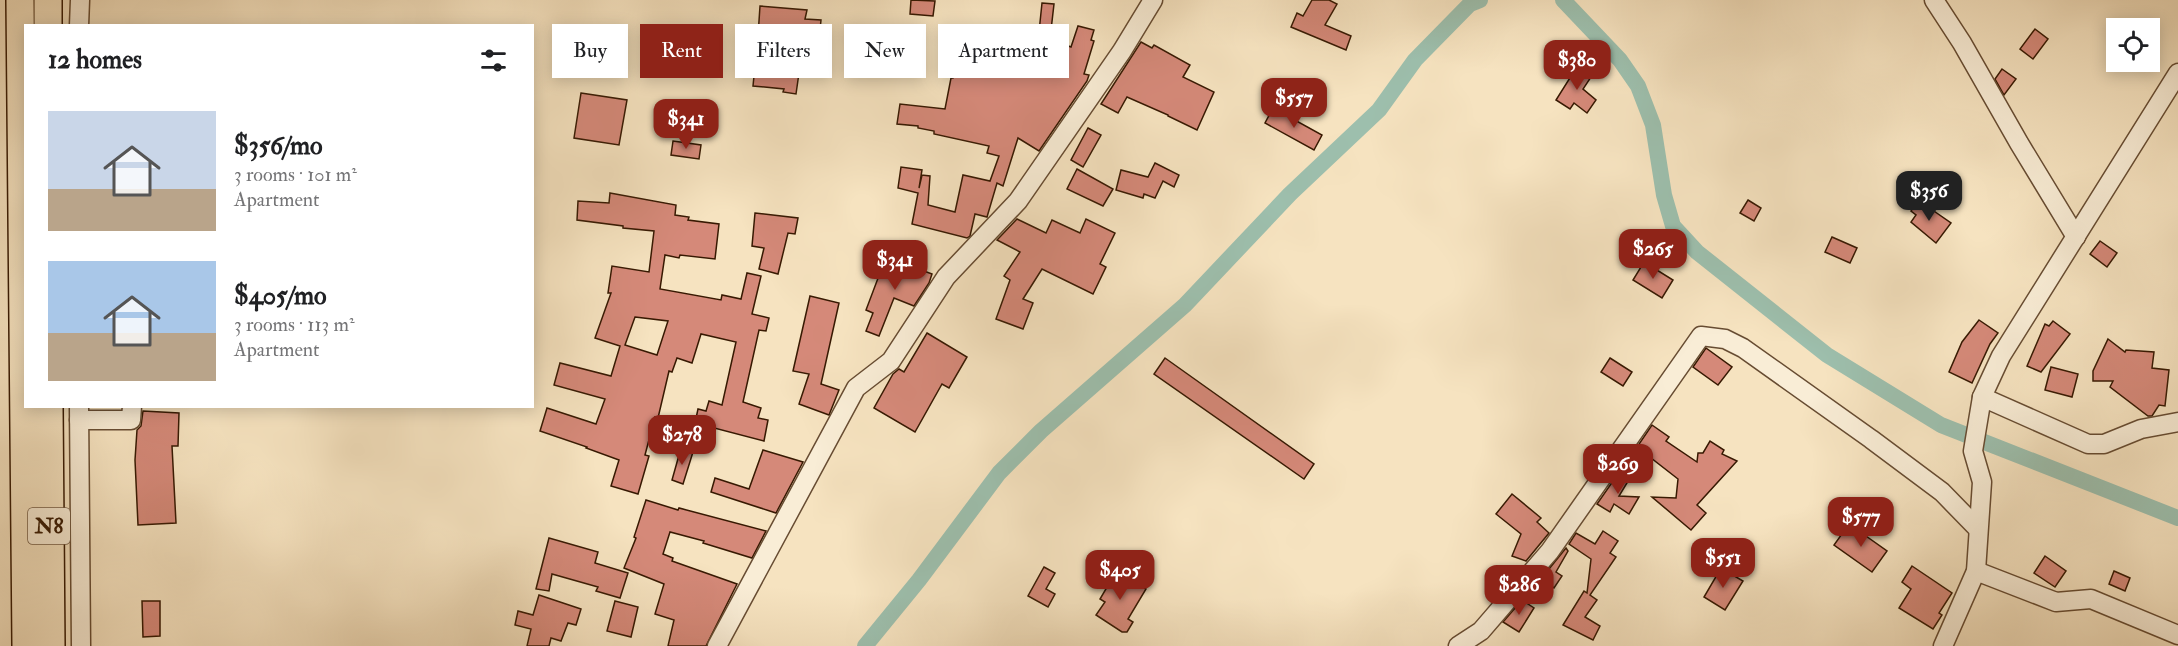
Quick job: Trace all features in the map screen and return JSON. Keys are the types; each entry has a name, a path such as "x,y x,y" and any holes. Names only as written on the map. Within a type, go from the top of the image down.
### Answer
{"highway":[{"name":"N8","path":"20,0 26,646"},
{"path":"48,0 48,24"},
{"path":"9,646 8,457 23,397"},
{"name":"N8","path":"49,408 51,646"}],"street":[{"path":"80,0 80,24"},
{"path":"717,646 856,388 891,361 946,277 1018,201 1122,51 1153,0"},
{"path":"1935,0 2076,237"},
{"path":"1943,646 1976,571 1982,482 1973,452 1982,397 2001,356 2178,73"},
{"path":"1458,646 1481,631 1550,551 1701,336 1725,339 1743,348 1942,492 1978,529"},
{"path":"1982,397 2088,444 2104,444 2141,429 2178,422"},
{"path":"81,646 79,413 131,420 132,408"},
{"path":"1976,571 2056,602 2091,599 2178,635"}],"building":[{"path":"911,0 935,1 933,16 910,14"},
{"path":"1312,0 1329,0 1337,4 1325,25 1351,36 1346,50 1291,27 1297,13 1303,16"},
{"path":"1042,3 1054,4 1052,24 1040,24"},
{"path":"760,6 807,10 805,19 821,20 821,24 759,24"},
{"path":"1078,26 1094,30 1091,40 1094,41 1084,74 1089,75 1087,81 1039,151 1018,138 1003,186 997,183 987,217 975,214 970,236 967,238 912,224 918,193 898,188 901,167 922,170 919,188 922,175 930,176 928,205 955,212 963,175 990,181 999,156 987,153 989,146 934,134 934,131 918,128 918,126 897,124 900,104 945,109 951,78 1069,78 1069,46 1071,47"},
{"path":"2035,29 2048,39 2033,59 2020,49"},
{"path":"1141,42 1152,48 1154,45 1190,65 1183,77 1214,92 1197,130 1127,97 1118,113 1101,104"},
{"path":"1578,65 1593,74 1583,89 1596,100 1587,113 1574,103 1570,109 1556,100"},
{"path":"2002,69 2016,79 2004,95 1995,79"},
{"path":"754,78 798,78 796,94 783,92 784,89 753,86"},
{"path":"581,93 627,100 619,145 574,138"},
{"path":"1273,108 1322,135 1314,150 1265,123"},
{"path":"1088,128 1101,135 1083,167 1071,160"},
{"path":"673,141 701,145 699,159 671,155"},
{"path":"1155,163 1179,175 1174,187 1163,181 1155,198 1144,194 1143,198 1116,190 1121,170 1148,177"},
{"path":"1077,169 1113,189 1103,206 1067,189"},
{"path":"610,193 676,205 675,215 689,217 688,220 719,224 715,259 680,255 679,258 665,255 660,289 721,300 722,295 741,299 747,273 761,276 752,314 769,318 766,331 759,330 743,402 761,408 758,418 768,420 764,441 695,423 698,409 706,411 709,401 722,405 736,342 701,334 692,363 677,358 672,372 669,371 658,418 655,417 645,455 649,456 638,494 611,486 619,460 540,431 547,408 596,424 605,399 554,385 560,363 611,376 620,346 595,338 611,293 608,293 612,266 649,272 654,231 577,220 578,201 609,203","holes":["635,317 668,321 657,355 625,345"]},
{"path":"1748,200 1761,208 1754,221 1740,213"},
{"path":"1918,200 1951,223 1936,243 1911,222 1916,215 1911,211"},
{"path":"755,213 798,218 795,234 788,233 778,274 759,269 764,248 752,246"},
{"path":"1017,219 1046,233 1052,220 1080,233 1086,219 1115,233 1100,264 1106,267 1093,294 1042,269 1023,299 1033,303 1023,329 996,319 1010,280 1004,276 1020,252 997,240"},
{"path":"1832,237 1857,248 1850,263 1825,252"},
{"path":"2100,241 2117,253 2107,267 2090,254"},
{"path":"886,257 932,274 914,306 894,298 879,336 866,331 873,313 866,310"},
{"path":"1644,262 1673,280 1662,298 1633,280"},
{"path":"810,296 839,303 821,384 839,390 829,415 799,404 809,374 793,371"},
{"path":"1979,320 1998,333 1990,344 1972,383 1949,372 1962,342"},
{"path":"2053,321 2070,334 2041,372 2027,366 2045,324 2049,326"},
{"path":"927,333 967,357 949,388 942,384 915,432 874,408 893,374 899,369 904,372"},
{"path":"2108,339 2125,352 2126,350 2154,352 2152,368 2169,370 2165,406 2159,405 2152,416 2148,416 2110,387 2113,381 2093,381 2093,371"},
{"path":"1706,348 1732,367 1718,385 1693,367"},
{"path":"1165,358 1314,464 1304,479 1154,374"},
{"path":"1610,358 1632,372 1623,386 1601,372"},
{"path":"2051,367 2078,374 2072,397 2045,390"},
{"path":"143,411 179,413 178,446 172,446 176,523 138,525 135,460 137,430 141,426"},
{"path":"1652,425 1669,437 1666,441 1697,462 1698,453 1703,453 1710,441 1724,450 1722,454 1737,461 1697,505 1706,513 1691,530 1652,497 1676,498 1678,479 1637,447"},
{"path":"681,448 693,452 683,484 672,480"},
{"path":"763,450 803,462 776,513 711,492 715,478 749,489"},
{"path":"1620,471 1630,478 1619,496 1639,497 1629,514 1614,504 1610,512 1597,504"},
{"path":"1512,494 1541,518 1537,522 1549,533 1526,561 1512,556 1521,534 1496,514"},
{"path":"646,500 766,531 752,558 670,532 663,554 673,558 672,561 737,584 706,646 668,646 674,620 655,614 664,584 624,568 636,538 634,537"},
{"path":"1849,524 1887,551 1872,572 1834,545"},
{"path":"1603,531 1618,541 1610,553 1616,557 1590,595 1597,600 1585,617 1600,626 1593,640 1563,625 1584,591 1587,593 1591,559 1569,544 1576,533 1595,544"},
{"path":"549,538 598,552 595,563 628,573 620,598 596,591 598,587 552,574 549,591 536,589"},
{"path":"1566,548 1568,551 1556,572 1562,576 1554,588 1543,581 1549,569"},
{"path":"2045,556 2066,571 2055,587 2034,573"},
{"path":"1912,566 1952,593 1939,613 1942,615 1933,629 1899,608 1911,589 1902,582"},
{"path":"1044,567 1055,573 1046,589 1055,594 1048,607 1028,596"},
{"path":"1721,568 1743,581 1725,610 1704,597"},
{"path":"1117,570 1146,589 1128,619 1133,622 1127,632 1122,632 1096,615 1105,602 1100,599"},
{"path":"2114,571 2130,578 2125,591 2109,584"},
{"path":"539,595 581,609 576,625 568,623 561,641 551,638 549,646 527,646 531,629 515,625 518,611 533,615"},
{"path":"1522,600 1534,608 1519,632 1503,622"},
{"path":"142,601 160,601 160,636 143,637"},
{"path":"615,601 638,607 631,637 607,631"}],"waterway":[{"path":"865,646 919,580 999,473 1041,431 1185,305 1290,194 1379,110 1415,60 1470,4 1480,0"},
{"path":"1563,0 1620,60 1638,86 1653,125 1664,195 1673,226 1697,252 1827,355 1941,425 2178,518"}]}
